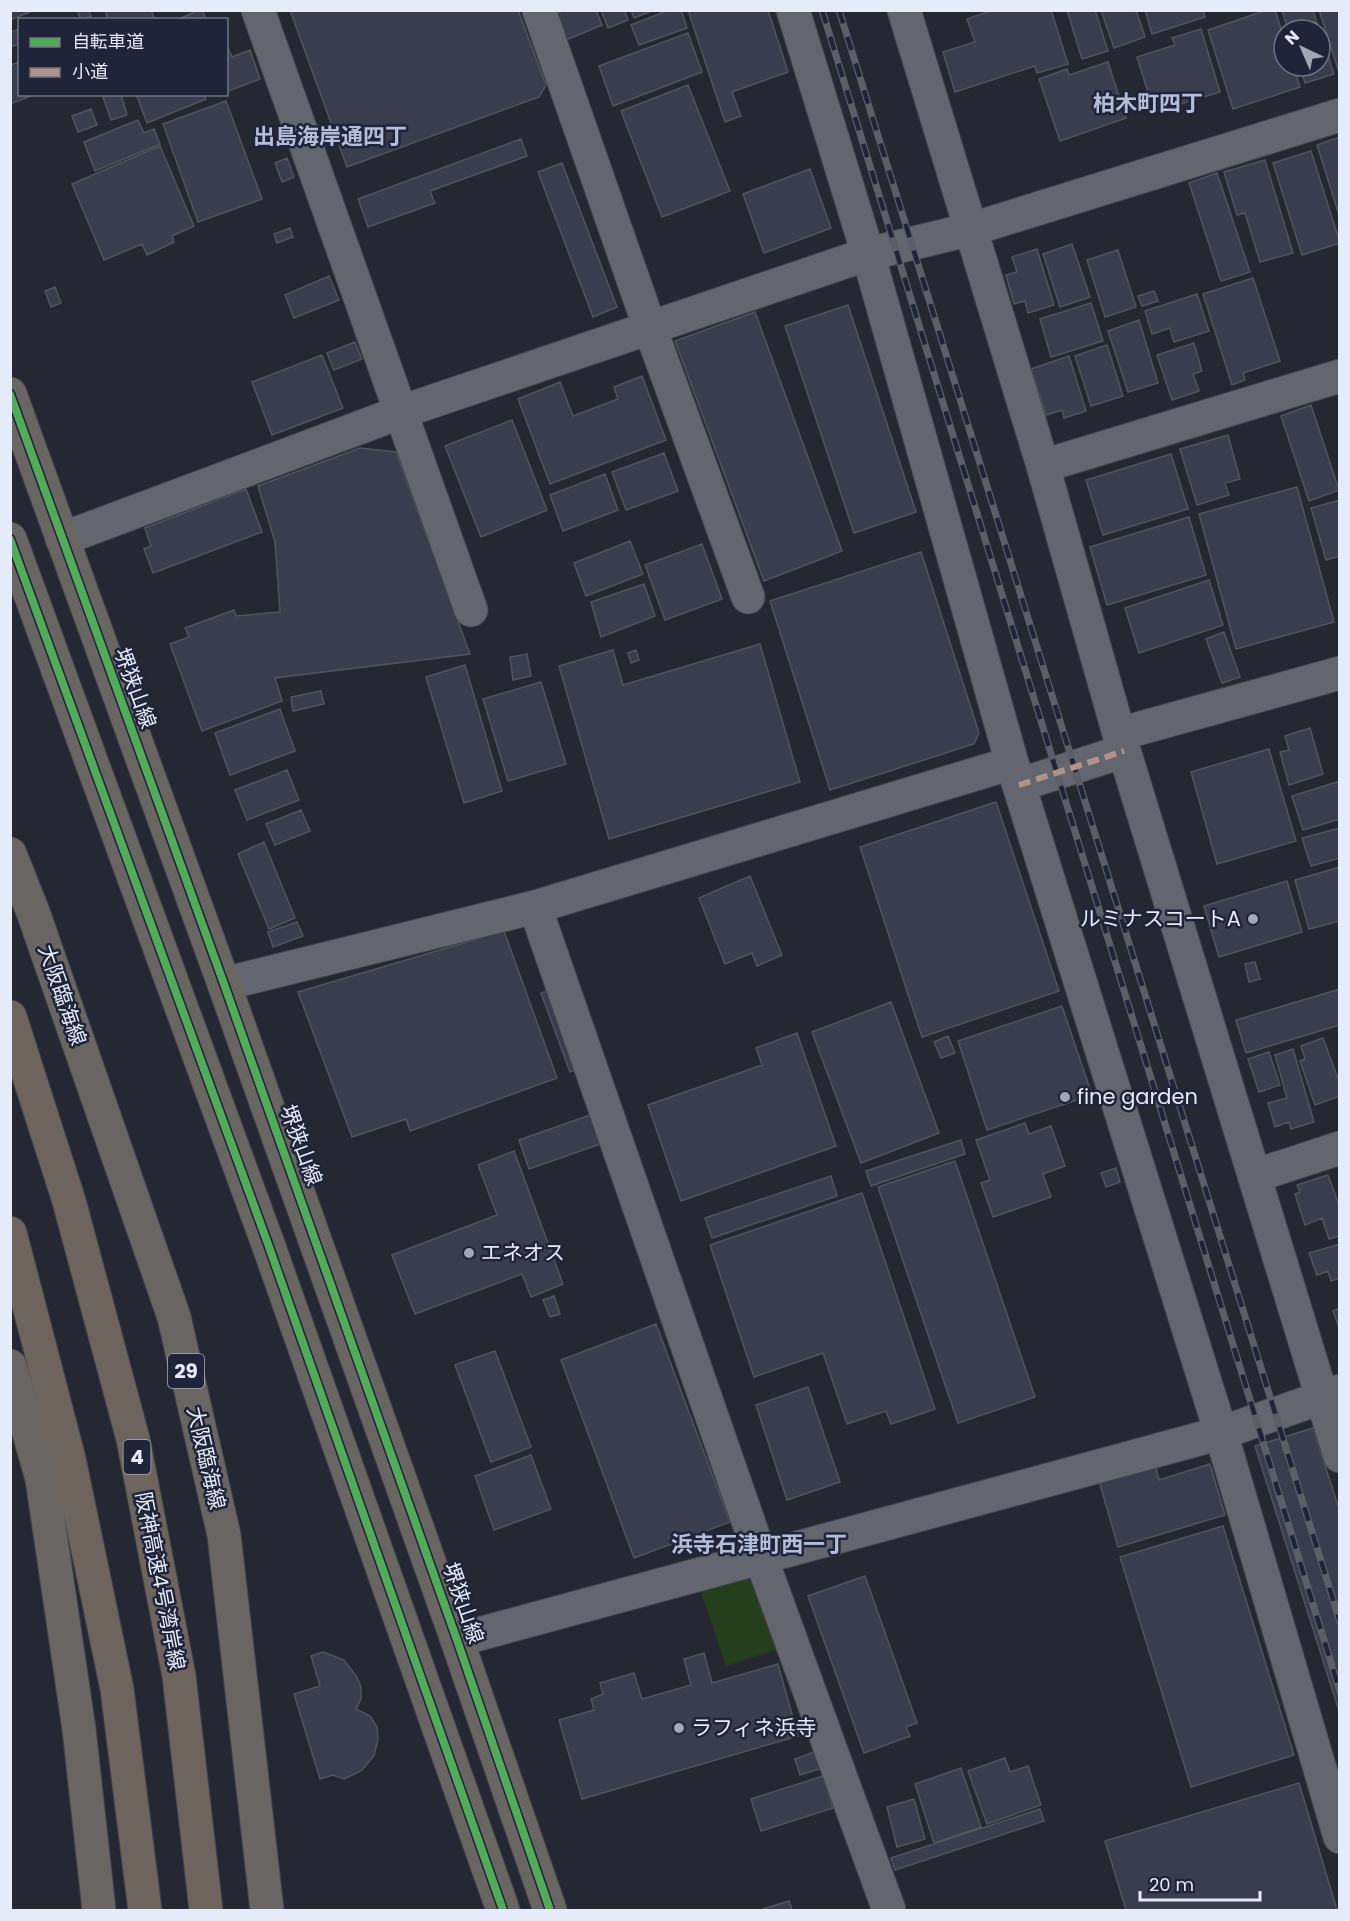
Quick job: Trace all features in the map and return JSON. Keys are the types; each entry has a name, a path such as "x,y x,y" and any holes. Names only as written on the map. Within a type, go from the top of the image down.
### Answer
{"highway":[{"name":"阪神高速4号湾岸線","path":"10,1017 69,1201 133,1439 179,1676 206,1911"},
{"path":"10,1233 69,1459 117,1689 145,1911"}],"main road":[{"name":"堺狭山線","path":"10,394 224,984 457,1640 550,1911"},
{"path":"10,538 268,1244 503,1911"},
{"name":"大阪臨海線","path":"10,854 33,912 174,1317 224,1535 267,1911"},
{"path":"10,1366 42,1479 79,1729 99,1911"}],"street":[{"path":"258,10 471,610"},
{"path":"539,10 650,328 748,597"},
{"path":"792,10 868,254 1016,774 1221,1433 1340,1838"},
{"path":"904,10 972,229 1122,743 1254,1176 1330,1393 1340,1456"},
{"path":"62,539 401,412 868,254 972,229 1340,115"},
{"path":"1043,466 1340,376"},
{"path":"224,984 535,907 1016,774 1122,743 1340,673"},
{"path":"535,907 761,1558 889,1911"},
{"path":"1254,1176 1340,1148"},
{"path":"457,1640 1221,1433 1330,1393"}],"green space":[{"path":"745,1578 761,1587 781,1648 726,1666 701,1592"}],"building":[{"path":"10,10 35,10 10,20"},
{"path":"77,10 88,10 91,16 80,18"},
{"path":"105,10 151,10 154,18 107,18"},
{"path":"202,10 205,18 181,18"},
{"path":"290,10 518,10 546,85 539,97 347,167"},
{"path":"564,10 596,10 602,25 566,40 556,14"},
{"path":"601,10 624,10 628,20 608,28"},
{"path":"631,10 654,10 634,18"},
{"path":"669,10 681,10 687,28 639,45 631,25"},
{"path":"688,10 768,10 788,72 732,92 741,116 725,122"},
{"path":"993,10 1051,10 1068,64 1037,73 1035,66 955,92 943,52 975,42 967,19"},
{"path":"1067,10 1095,10 1108,51 1082,59"},
{"path":"1101,10 1136,10 1145,37 1114,48"},
{"path":"1145,10 1203,10 1205,17 1152,34"},
{"path":"1267,10 1275,10 1278,18 1272,18 1272,78 1297,78 1300,87 1233,109 1208,30"},
{"path":"1282,10 1313,10 1315,18 1284,18"},
{"path":"1319,10 1340,10 1339,72 1332,50 1332,18 1322,18"},
{"path":"1201,29 1220,92 1154,112 1137,57 1175,45 1172,38"},
{"path":"18,30 18,45 10,47 10,32"},
{"path":"688,33 702,72 613,106 599,66"},
{"path":"228,48 232,57 250,50 260,79 228,91"},
{"path":"1108,62 1126,118 1060,141 1039,79 1067,69 1069,75"},
{"path":"18,63 18,96 31,96 10,104 10,65"},
{"path":"1304,78 1321,78 1305,83"},
{"path":"688,85 730,191 662,217 621,111"},
{"path":"103,96 122,96 127,115 111,120"},
{"path":"137,96 205,96 206,99 147,123"},
{"path":"226,101 262,199 198,222 163,124"},
{"path":"91,109 97,125 78,132 72,116"},
{"path":"138,120 144,133 154,129 160,144 95,171 84,142"},
{"path":"1340,137 1340,218 1317,145"},
{"path":"521,139 527,156 430,191 435,203 368,227 358,199"},
{"path":"160,146 194,226 172,236 174,242 147,255 142,244 104,260 72,184"},
{"path":"1311,151 1340,243 1302,255 1273,163"},
{"path":"287,158 294,177 282,182 275,163"},
{"path":"1265,160 1293,253 1260,262 1245,213 1237,215 1224,172"},
{"path":"562,163 617,307 593,317 538,172"},
{"path":"810,169 831,228 764,253 743,194"},
{"path":"1217,173 1250,272 1221,281 1189,183"},
{"path":"290,228 293,237 277,243 274,234"},
{"path":"1072,244 1090,297 1060,307 1043,254"},
{"path":"1037,249 1054,305 1028,313 1025,301 1014,304 1006,275 1017,272 1012,257"},
{"path":"1118,250 1136,307 1105,317 1087,260"},
{"path":"329,276 339,300 294,318 285,295"},
{"path":"1253,278 1280,361 1243,373 1245,380 1232,385 1203,294"},
{"path":"55,287 61,303 51,307 45,291"},
{"path":"1154,291 1158,301 1142,306 1138,296"},
{"path":"1197,294 1209,331 1174,342 1170,328 1152,334 1145,311"},
{"path":"1091,303 1103,341 1051,357 1040,319"},
{"path":"848,305 916,512 854,533 785,326"},
{"path":"755,312 842,551 764,581 675,341"},
{"path":"1139,320 1158,383 1128,392 1108,331"},
{"path":"355,342 362,359 334,370 327,353"},
{"path":"1194,343 1202,371 1193,374 1199,391 1172,400 1157,355"},
{"path":"1107,345 1123,396 1091,406 1075,356"},
{"path":"322,355 343,408 272,435 252,382"},
{"path":"1069,356 1086,411 1064,418 1062,410 1046,415 1031,369"},
{"path":"642,376 666,440 550,484 518,399 560,382 573,416 618,399 614,387"},
{"path":"1311,405 1339,490 1309,501 1281,416"},
{"path":"512,420 547,510 481,537 445,446"},
{"path":"1228,435 1240,479 1225,483 1229,495 1197,505 1180,449"},
{"path":"360,448 396,452 470,654 275,678 282,701 202,731 170,644 189,637 185,628 234,610 236,616 280,612 275,542 258,486"},
{"path":"664,453 678,491 626,510 612,472"},
{"path":"1171,454 1188,509 1103,535 1086,480"},
{"path":"605,474 618,510 563,531 550,495"},
{"path":"1297,487 1334,622 1236,649 1199,514"},
{"path":"246,489 262,532 153,573 144,549 151,546 145,528"},
{"path":"1340,500 1340,556 1326,560 1311,508"},
{"path":"1189,517 1206,575 1107,605 1090,547"},
{"path":"630,541 643,574 586,596 574,563"},
{"path":"702,544 722,599 665,620 645,565"},
{"path":"921,552 979,733 974,744 830,790 770,601"},
{"path":"1209,580 1223,625 1139,653 1125,608"},
{"path":"644,584 655,616 601,637 591,602"},
{"path":"1224,632 1240,677 1222,683 1206,639"},
{"path":"760,644 800,782 609,839 559,666 613,650 623,685"},
{"path":"636,650 639,660 631,663 628,653"},
{"path":"527,654 531,676 513,680 510,657"},
{"path":"465,665 502,791 464,803 426,677"},
{"path":"541,682 566,764 508,781 483,699"},
{"path":"321,691 324,704 293,711 291,697"},
{"path":"280,709 295,751 230,775 215,733"},
{"path":"1310,728 1323,774 1289,785 1280,752 1289,750 1285,736"},
{"path":"1269,749 1296,841 1217,864 1191,772"},
{"path":"287,770 299,800 247,820 235,790"},
{"path":"1340,781 1340,819 1303,830 1292,796"},
{"path":"996,802 1059,991 922,1037 860,847"},
{"path":"301,810 310,831 275,845 266,824"},
{"path":"1340,828 1340,858 1311,866 1302,838"},
{"path":"264,842 295,918 269,929 238,854"},
{"path":"1340,867 1340,921 1309,929 1295,880"},
{"path":"750,876 782,955 757,966 752,953 725,964 699,898"},
{"name":"ルミナスコートA","path":"1287,881 1302,932 1219,957 1204,906"},
{"path":"297,922 303,936 273,947 268,932"},
{"path":"504,931 557,1078 410,1131 406,1119 352,1137 298,992"},
{"path":"1255,962 1260,979 1249,982 1245,964"},
{"path":"1340,989 1340,1025 1246,1053 1236,1020"},
{"path":"551,990 579,1068 570,1072 541,993"},
{"path":"891,1002 939,1133 861,1163 812,1032"},
{"path":"1062,1006 1092,1095 987,1130 958,1041"},
{"path":"797,1033 836,1146 681,1201 648,1105 762,1065 756,1048"},
{"path":"948,1036 955,1053 941,1058 934,1042"},
{"path":"1323,1038 1340,1084 1340,1096 1315,1105 1300,1061 1305,1059 1301,1046"},
{"path":"1293,1049 1314,1122 1291,1129 1289,1122 1275,1127 1268,1103 1287,1098 1275,1055"},
{"path":"1269,1052 1280,1085 1259,1092 1248,1059"},
{"path":"593,1114 603,1143 529,1169 519,1140"},
{"path":"1025,1123 1029,1134 1051,1126 1065,1166 1043,1174 1051,1197 993,1217 981,1183 990,1180 976,1140"},
{"path":"961,1140 965,1154 871,1186 866,1171"},
{"path":"514,1151 563,1284 531,1297 522,1274 415,1314 392,1255 497,1215 478,1165"},
{"path":"955,1161 1035,1397 958,1423 878,1187"},
{"path":"1116,1168 1120,1182 1106,1187 1101,1173"},
{"path":"1328,1175 1340,1208 1340,1236 1329,1239 1322,1218 1305,1225 1295,1194 1300,1192 1297,1185"},
{"path":"831,1176 837,1196 712,1238 705,1218"},
{"path":"862,1193 935,1409 891,1424 886,1411 847,1424 823,1353 754,1377 710,1245"},
{"path":"1340,1244 1340,1278 1331,1281 1328,1271 1317,1275 1309,1253"},
{"path":"554,1296 560,1314 550,1317 543,1300"},
{"path":"1340,1308 1340,1330 1333,1311"},
{"path":"656,1324 730,1522 634,1558 561,1360"},
{"path":"495,1351 531,1447 491,1462 455,1365"},
{"path":"808,1387 840,1482 787,1500 756,1405"},
{"path":"1313,1428 1340,1512 1340,1714 1255,1446"},
{"path":"531,1455 551,1509 494,1530 475,1476"},
{"path":"1154,1461 1159,1480 1210,1464 1225,1515 1118,1547 1098,1477"},
{"path":"1223,1526 1294,1755 1191,1787 1120,1557"},
{"path":"865,1576 917,1723 906,1727 910,1736 864,1753 808,1596"},
{"path":"323,1652 344,1660 357,1677 361,1687 361,1699 356,1709 370,1716 377,1727 378,1739 374,1756 361,1771 344,1779 333,1775 320,1779 294,1694 320,1686 311,1656"},
{"name":"ラフィネ浜寺","path":"704,1653 712,1683 778,1664 798,1736 582,1799 559,1720 594,1710 591,1699 603,1694 600,1683 634,1673 642,1699 691,1685 684,1659"},
{"path":"817,1751 822,1768 800,1775 795,1759"},
{"path":"1005,1758 1010,1772 1028,1766 1041,1805 987,1824 968,1771"},
{"path":"961,1768 981,1827 934,1843 915,1784"},
{"path":"823,1776 833,1808 761,1831 751,1799"},
{"path":"1299,1783 1337,1910 1126,1910 1105,1841"},
{"path":"914,1799 925,1839 897,1847 887,1807"},
{"path":"1040,1809 1044,1821 895,1870 891,1858"},
{"path":"789,1901 792,1910 760,1910"}],"railway":[{"path":"822,10 1340,1692"},
{"path":"839,10 1340,1622"}],"marked path":[{"path":"1019,785 1124,751"}],"cycle path":[{"path":"10,394 224,984 457,1640 550,1910"},
{"path":"10,539 268,1244 503,1910"}],"place":[{"name":"ルミナスコートA","path":"1253,919"},
{"name":"fine garden","path":"1065,1097"},
{"name":"エネオス","path":"469,1253"},
{"name":"ラフィネ浜寺","path":"679,1728"}],"district":[{"name":"柏木町四丁","path":"1148,103"},
{"name":"出島海岸通四丁","path":"330,136"},
{"name":"浜寺石津町西一丁","path":"759,1544"}]}
